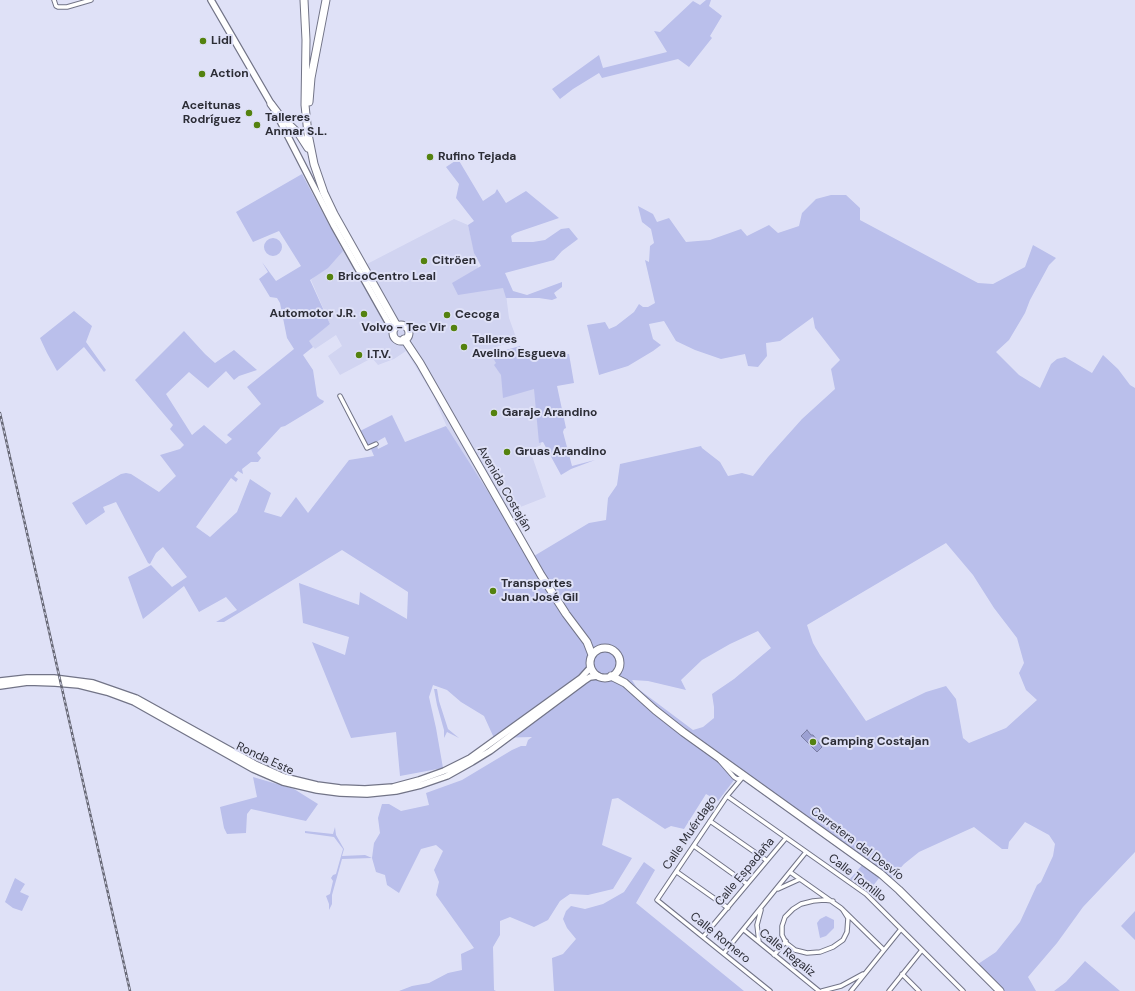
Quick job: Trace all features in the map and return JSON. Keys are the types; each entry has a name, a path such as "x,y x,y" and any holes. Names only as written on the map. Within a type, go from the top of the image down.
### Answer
{"highway":[{"path":"304,0 306,40 305,105 312,157 324,201 395,328 394,336 396,339 404,340 408,334 408,329 403,325 395,328"},
{"path":"312,157 309,110 310,85 326,0"},
{"path":"271,104 280,116 299,134 312,157"},
{"name":"Avenida Costaján","path":"404,340 420,363 562,609 587,642"},
{"path":"587,642 601,649 609,649 616,653 619,661 618,669 611,676 605,677 595,674 591,667 592,655 587,642"},
{"path":"592,655 601,649"},
{"name":"Carretera del Desvío","path":"618,669 620,677 625,683 654,710 743,776 881,874 899,890 1000,991"},
{"name":"Carretera del Desvío","path":"611,676 625,683"}],"main road":[{"path":"213,2 324,201"},
{"name":"Ronda Este","path":"0,681 27,678 54,678 93,683 136,698 255,764 284,777 317,786 365,789 393,787 419,780 444,772 470,758 581,678 591,667"},
{"name":"Ronda Este","path":"0,686 28,682 55,683 79,685 106,692 134,702 253,769 283,782 318,790 366,794 396,791 421,785 447,776 490,751 590,677 598,676"}],"street":[{"path":"54,0 56,6 58,7 64,7 91,0"},
{"path":"340,396 367,448 376,444"},
{"name":"Calle Muérdago","path":"657,900 727,796 743,776"},
{"name":"Calle Tomillo","path":"727,796 866,894 963,991"},
{"path":"710,821 766,860"},
{"name":"Calle Espadaña","path":"703,937 786,838"},
{"path":"694,846 747,884"},
{"path":"724,953 806,852"},
{"path":"676,872 728,908"},
{"path":"790,872 843,910 884,950"},
{"path":"774,892 785,885 800,879"},
{"name":"Calle Romero","path":"657,900 770,991"},
{"path":"832,901 812,901 801,904 793,909 785,917 782,926 782,935 786,941 796,950 807,953 820,952 833,947 843,940 847,932 848,918 843,910"},
{"path":"759,942 757,925 763,905"},
{"path":"850,991 901,929"},
{"name":"Calle Regaliz","path":"744,930 819,991"},
{"path":"774,955 786,941"},
{"path":"889,991 922,950"},
{"path":"822,991 845,984 865,973"},
{"path":"902,974 919,991"}],"shaded area":[{"path":"706,0 711,0 709,6 722,16 710,36 712,38 689,67 678,59 602,78 599,73 560,99 552,89 599,55 603,68 667,52 654,31 660,32 693,1 700,5"},
{"path":"458,159 483,201 495,193 497,189 506,203 526,191 559,218 515,233 511,236 512,242 533,242 545,240 561,229 569,228 578,239 562,251 554,260 505,273 513,291 527,295 562,282 562,287 554,293 557,298 552,300 539,298 506,298 503,288 458,295 452,283 481,266 474,253 468,225 474,221 456,198 459,184 446,167"},
{"path":"302,174 343,251 328,268 310,280 330,324 309,341 313,347 303,355 313,370 317,396 324,401 285,426 281,427 257,453 261,458 258,462 251,462 242,469 243,474 238,471 234,476 238,479 236,482 231,478 196,527 210,537 237,512 250,479 271,493 264,512 281,517 296,497 308,513 349,460 374,456 371,449 377,446 378,449 388,444 385,437 367,446 360,431 392,415 405,442 446,426 561,606 551,584 534,556 589,523 606,520 608,498 617,485 620,464 701,446 720,462 728,476 742,473 753,476 802,419 835,389 831,369 840,360 815,328 813,317 780,341 766,343 767,356 758,367 748,366 745,354 721,359 695,350 676,341 664,321 649,324 653,339 661,345 628,366 599,375 587,325 605,322 609,329 616,326 634,312 639,304 643,307 648,307 655,303 645,260 649,262 650,246 654,243 651,229 642,222 638,206 653,214 657,222 669,218 686,242 710,240 741,229 747,236 769,225 778,233 799,226 802,213 816,199 831,195 846,195 860,208 860,220 978,283 993,284 1025,267 1033,245 1056,258 1049,265 1030,300 1025,313 1009,340 996,352 1019,375 1040,388 1051,364 1057,359 1065,357 1092,373 1103,355 1118,369 1130,385 1135,388 1135,852 1083,907 1057,943 1028,977 1036,991 1004,991 975,966 996,952 1020,922 1037,885 1041,882 1053,856 1055,844 1049,835 1025,822 1009,842 1008,849 1002,849 974,827 919,852 904,864 889,881 738,775 718,801 706,794 684,829 671,826 665,829 618,798 612,799 602,845 632,858 613,889 588,895 570,894 560,901 548,920 534,927 510,917 500,921 500,935 493,947 494,990 496,991 399,991 412,986 429,983 448,973 462,970 461,954 474,948 436,895 439,882 434,870 443,851 436,845 421,849 399,893 387,885 385,875 376,872 372,858 374,843 380,833 378,818 382,804 389,804 401,811 429,805 426,793 462,780 512,750 521,746 526,746 528,740 532,737 494,738 484,716 461,702 447,690 433,685 429,697 443,768 400,776 396,732 351,738 312,642 345,655 349,637 303,623 299,583 359,605 360,592 407,619 408,592 342,550 224,622 216,622 237,610 226,597 199,612 184,586 143,619 128,577 151,565 172,587 187,577 163,547 156,553 150,564 148,563 116,502 103,507 105,512 86,525 72,503 121,474 131,474 159,492 176,476 160,455 180,449 184,445 170,429 173,425 135,380 184,331 215,363 234,350 257,370 239,376 234,380 226,371 208,388 189,372 166,394 192,435 204,425 226,444 232,439 227,435 261,404 247,387 294,349 287,338 280,303 277,298 270,297 259,279 268,272 262,262 276,281 301,266 279,231 253,242 236,212","holes":["946,543 973,575 994,608 1017,638 1024,663 1019,673 1026,690 1037,700 1006,728 969,743 963,738 956,699 946,686 926,692 866,721 820,655 813,643 807,625","758,631 771,648 734,679 712,694 714,718 703,727 693,730 637,688 632,680 648,681 686,690 681,680 702,660 730,644"]},
{"path":"454,219 468,225 483,289 505,286 509,318 517,340 493,348 507,393 535,386 541,445 530,450 546,497 500,515 464,466 433,395 406,351 394,359 378,365 372,358 340,375 328,356 342,346 336,335 315,349 308,341 330,324 311,280 342,249 353,241 367,264"},
{"path":"273,238 279,241 282,247 279,253 273,256 267,253 264,247 267,241"},
{"path":"74,311 92,326 86,342 106,370 104,372 84,347 57,371 47,353 40,338"},
{"path":"520,346 525,357 569,354 574,383 557,386 566,428 563,432 572,466 595,460 571,469 561,475 543,442 539,443 534,389 503,398 501,375 494,365 496,363 490,353"},
{"path":"434,689 437,689 439,701 448,729 459,738 447,732 444,738 444,730"},
{"name":"Camping Costajan","path":"807,730 822,747 817,752 801,736"},
{"path":"253,777 294,789 318,804 306,821 251,809 247,814 246,833 227,834 224,828 220,807 257,797"},
{"path":"335,827 336,835 344,849 342,856 365,855 372,858 342,859 332,895 332,904 329,910 329,904 326,896 330,894 333,881 331,878 336,874 343,849 334,837 305,833 305,831 333,834"},
{"path":"644,862 655,870 636,903 744,991 554,991 552,958 563,954 576,939 567,928 563,919 566,911 571,906 585,909 603,904 624,892"},
{"path":"863,864 880,877 868,892 850,879"},
{"path":"15,878 25,884 20,892 29,896 22,911 13,908 5,902"},
{"path":"1135,911 1135,940 1121,926"},
{"path":"826,916 834,920 834,928 826,936 820,938 817,923 820,919"},
{"path":"1085,961 1120,991 1054,991 1066,982"}],"railway":[{"path":"0,413 130,991"}],"place":[{"name":"Lidl","path":"203,41"},
{"name":"Action","path":"202,74"},
{"name":"Aceitunas Rodríguez","path":"249,113"},
{"name":"Talleres Anmar S.L.","path":"257,125"},
{"name":"Rufino Tejada","path":"430,157"},
{"name":"Citröen","path":"424,261"},
{"name":"BricoCentro Leal","path":"330,277"},
{"name":"Automotor J.R.","path":"364,314"},
{"name":"Cecoga","path":"447,315"},
{"name":"Volvo - Tec Vir","path":"454,328"},
{"name":"Talleres Avelino Esgueva","path":"464,347"},
{"name":"I.T.V.","path":"359,355"},
{"name":"Garaje Arandino","path":"494,413"},
{"name":"Gruas Arandino","path":"507,452"},
{"name":"Transportes Juan José Gil","path":"493,591"},
{"name":"Camping Costajan","path":"813,742"}]}
